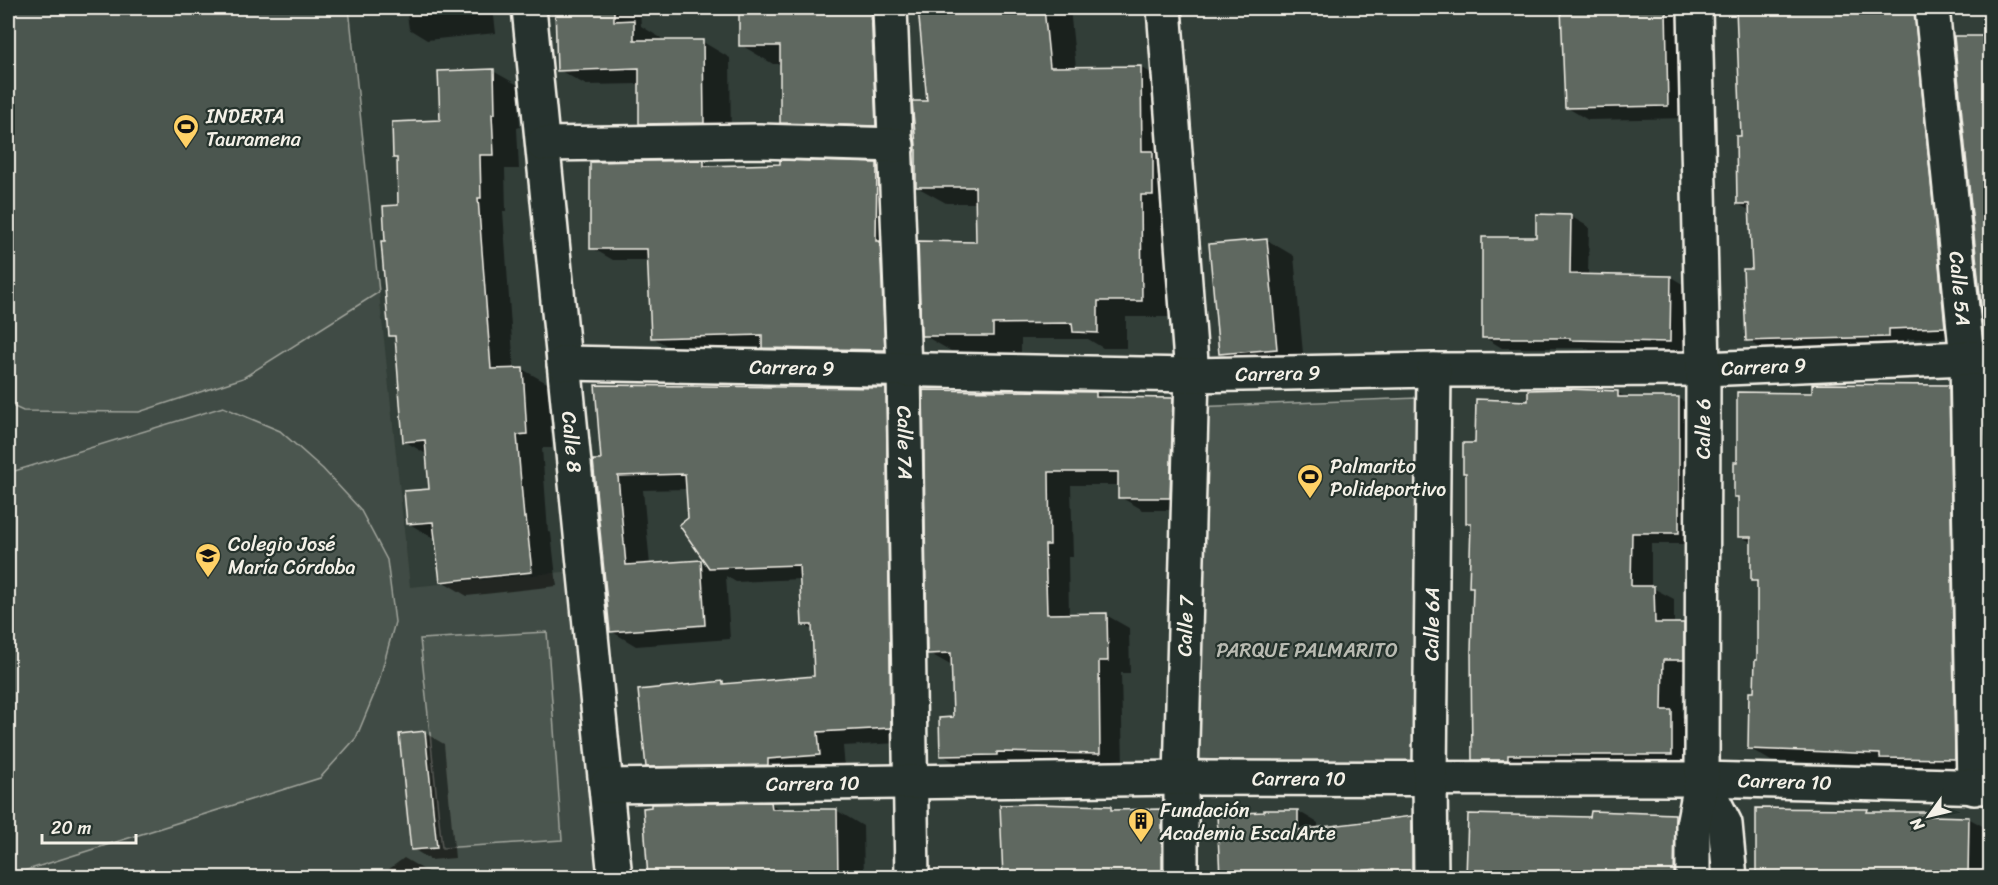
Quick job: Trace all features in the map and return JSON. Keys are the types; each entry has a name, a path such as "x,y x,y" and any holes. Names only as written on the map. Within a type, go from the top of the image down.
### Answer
{"street":[{"name":"Calle 8","path":"529,8 615,878"},
{"name":"Calle 7A","path":"890,8 904,369 912,878"},
{"name":"Calle 7","path":"1164,8 1192,375 1181,778 1181,878"},
{"name":"Calle 6","path":"1693,878 1693,825 1702,779 1703,369 1695,8"},
{"name":"Calle 5A","path":"1932,8 1979,358 1982,787"},
{"path":"543,144 758,141 897,145"},
{"name":"Carrera 9","path":"564,363 1192,375 1434,370 1703,369 1979,358"},
{"name":"Calle 6A","path":"1431,878 1434,370"},
{"name":"Carrera 10","path":"606,786 1181,778 1702,779 1982,787"},
{"name":"Calle 6","path":"1702,779 1725,824 1730,878"}],"shaded area":[{"name":"Colegio José María Córdoba","path":"379,292 410,587 573,571 600,877 8,878 8,404 23,411 140,412 243,378"}],"green space":[{"name":"INDERTA Tauramena","path":"8,8 349,8 379,292 243,378 139,412 23,411 8,404"},
{"name":"PARQUE PALMARITO","path":"1417,398 1416,466 1422,769 1193,759 1195,407"},
{"path":"223,407 280,431 323,469 360,509 387,560 395,622 378,685 356,738 320,778 8,876 8,473"},
{"path":"547,632 562,840 442,848 420,639"}],"building":[{"path":"555,8 614,8 614,21 634,20 634,40 703,40 704,123 639,124 639,68 557,71"},
{"path":"739,8 871,8 876,126 780,123 780,46 739,46"},
{"path":"918,8 1044,8 1050,67 1141,66 1142,151 1153,151 1153,195 1141,195 1142,301 1098,301 1098,333 1073,332 1072,323 993,324 993,336 921,336 918,241 976,242 975,187 916,187 916,145 912,101 927,101"},
{"path":"1561,8 1666,8 1668,106 1565,108"},
{"path":"1736,8 1914,8 1945,327 1889,329 1889,337 1746,341 1743,269 1752,269 1749,204 1737,204 1736,136 1741,136"},
{"path":"1954,36 1990,36 1990,325 1983,325"},
{"path":"494,69 495,114 492,114 494,155 480,155 481,198 478,198 491,369 523,368 527,434 517,435 524,518 526,517 532,572 440,582 433,522 407,524 404,491 429,489 425,440 403,442 395,336 389,336 381,241 385,241 383,206 398,205 397,158 393,158 392,122 440,120 438,71"},
{"path":"704,160 704,166 780,164 780,160 877,163 876,241 880,241 885,350 762,348 762,335 651,338 647,249 590,249 590,162"},
{"path":"1536,214 1571,215 1570,274 1671,276 1670,342 1570,340 1570,338 1482,338 1482,237 1536,237"},
{"path":"1267,239 1277,349 1219,354 1209,244"},
{"path":"1812,384 1949,385 1955,759 1880,758 1880,754 1748,749 1749,692 1754,692 1755,660 1757,660 1757,581 1751,581 1751,537 1738,537 1738,497 1734,497 1734,462 1737,462 1737,392 1812,393"},
{"path":"595,385 886,388 891,728 818,732 820,755 768,759 768,765 646,767 638,690 723,681 723,684 814,676 812,625 802,625 799,565 709,568 679,525 688,518 685,474 618,476 626,565 701,560 705,625 610,632 593,460 601,460"},
{"path":"1986,386 1990,386 1990,650"},
{"path":"923,390 1096,392 1096,397 1173,398 1170,498 1118,498 1118,472 1049,472 1050,545 1045,545 1047,614 1107,613 1108,661 1099,661 1100,754 997,752 997,755 940,756 939,718 953,717 951,653 927,654"},
{"path":"1528,390 1618,391 1618,397 1679,397 1679,533 1632,533 1631,586 1654,586 1655,623 1684,623 1684,660 1663,660 1662,710 1672,710 1672,755 1508,755 1508,760 1472,760 1473,587 1469,587 1471,523 1466,523 1466,473 1463,473 1463,443 1475,443 1476,399 1528,401"},
{"path":"425,731 437,848 411,850 399,734"},
{"path":"771,802 772,809 837,809 838,878 648,878 643,808 651,807 651,804"},
{"path":"1000,805 1111,806 1111,810 1162,809 1162,878 1003,878"},
{"path":"1756,808 1868,809 1867,812 1930,812 1930,816 1969,817 1968,878 1756,878"},
{"path":"1264,810 1298,810 1298,830 1412,816 1412,878 1377,878 1376,869 1304,878 1273,878 1273,875 1220,877 1217,814 1264,812"},
{"path":"1591,811 1675,814 1674,878 1466,878 1468,814 1590,817"}],"place":[{"name":"INDERTA Tauramena","path":"186,150"},
{"name":"Palmarito Polideportivo","path":"1310,500"},
{"name":"Colegio José María Córdoba","path":"208,579"},
{"name":"Fundación Academia EscalArte","path":"1141,844"}]}
